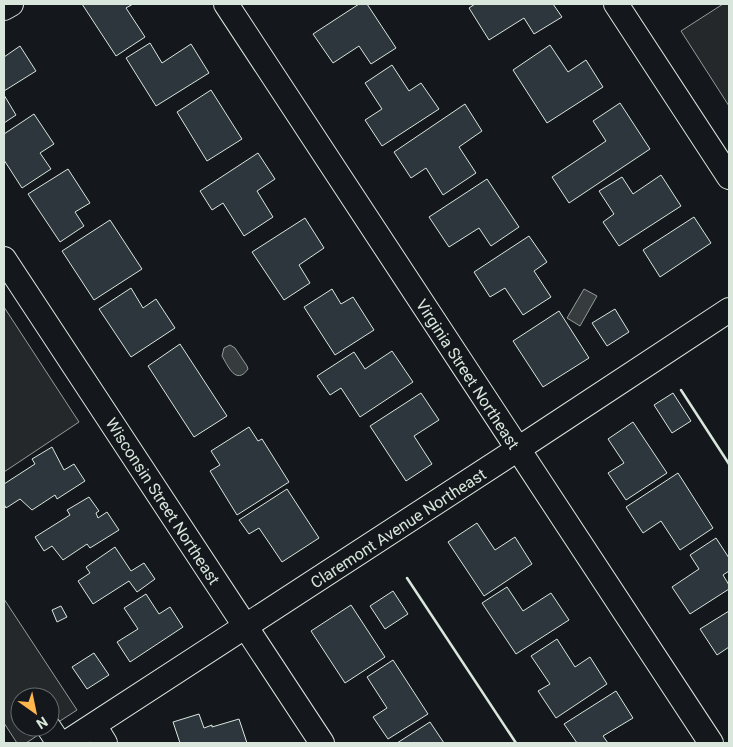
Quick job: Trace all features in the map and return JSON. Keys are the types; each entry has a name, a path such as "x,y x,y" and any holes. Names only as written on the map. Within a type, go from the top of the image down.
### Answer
{"street":[{"path":"4,8 11,4"},
{"name":"Virginia Street Northeast","path":"226,4 711,743"},
{"path":"616,4 729,176"},
{"name":"Wisconsin Street Northeast","path":"4,259 322,743"},
{"name":"Claremont Avenue Northeast","path":"58,738 100,734 245,627 518,450 729,310"}],"shaded area":[{"path":"723,4 729,4 729,106 681,31"},
{"path":"584,289 597,296 580,326 567,318"},
{"path":"4,307 79,422 4,472"},
{"path":"230,345 235,348 248,369 240,376 233,373 222,356 224,348"},
{"path":"4,599 77,710 60,721 60,687 10,687 10,732 4,723"},
{"path":"13,737 35,737 26,743 17,743"}],"building":[{"path":"82,4 133,4 126,8 145,37 116,56"},
{"path":"359,4 367,4 396,48 371,64 359,46 333,63 313,34"},
{"path":"475,4 553,4 562,17 534,34 524,18 489,40 469,8"},
{"path":"150,43 162,63 191,44 209,73 156,106 126,58"},
{"path":"550,45 568,72 586,60 603,87 547,123 513,70"},
{"path":"20,46 36,71 4,91 4,57"},
{"path":"392,65 409,91 421,83 439,109 382,146 365,120 382,109 365,83"},
{"path":"211,90 242,139 207,161 177,112"},
{"path":"4,95 16,115 4,123"},
{"path":"620,103 650,149 569,203 552,177 606,141 593,121"},
{"path":"465,104 482,131 459,147 476,173 443,195 426,168 411,178 394,152"},
{"path":"34,114 54,144 40,153 51,169 22,188 4,160 4,134"},
{"path":"258,153 275,179 257,191 273,217 244,236 223,203 212,210 200,191"},
{"path":"68,169 90,203 75,212 84,226 60,242 28,194"},
{"path":"661,175 681,206 619,246 603,222 614,214 599,191 622,177 633,194"},
{"path":"487,179 519,227 491,246 479,228 449,247 429,217"},
{"path":"694,217 711,243 660,277 643,250"},
{"path":"305,218 324,248 299,265 310,283 284,300 252,252"},
{"path":"110,220 142,269 94,300 62,251"},
{"path":"529,236 547,262 534,271 551,297 523,315 505,288 490,297 474,272"},
{"path":"131,288 143,308 156,299 175,328 131,357 99,309"},
{"path":"332,289 341,304 353,297 374,330 335,355 304,307"},
{"path":"615,309 629,332 607,346 592,323"},
{"path":"559,311 589,358 543,387 513,341"},
{"path":"180,344 227,416 194,437 148,366"},
{"path":"392,351 413,382 360,417 341,388 330,395 317,376 354,352 365,369"},
{"path":"421,393 439,420 414,436 432,464 406,481 370,426"},
{"path":"673,393 691,421 672,433 654,405"},
{"path":"633,422 667,473 626,500 608,473 624,463 608,439"},
{"path":"249,427 258,441 262,439 289,482 237,515 210,471 220,465 211,451"},
{"path":"52,447 64,470 74,464 85,481 57,499 55,495 32,510 20,499 6,508 4,504 4,484 35,464 32,459"},
{"path":"678,473 713,528 680,550 661,521 643,533 626,507"},
{"path":"287,489 319,538 282,562 259,528 249,534 239,520"},
{"path":"89,497 99,511 96,513 98,518 107,512 119,530 90,548 87,544 63,560 52,546 44,551 35,537 70,515 67,510"},
{"path":"477,523 495,550 515,537 532,564 484,596 448,542"},
{"path":"716,538 729,558 729,571 723,575 729,585 729,589 690,614 672,587 699,569 690,555"},
{"path":"115,547 131,571 144,563 155,579 137,592 129,581 93,604 78,581 90,573 86,567"},
{"path":"507,587 523,611 551,593 569,620 516,654 482,603"},
{"path":"393,591 408,614 385,629 370,606"},
{"path":"146,594 159,614 170,607 183,627 130,662 117,642 138,629 124,608"},
{"path":"351,605 385,657 345,683 311,631"},
{"path":"61,606 67,617 57,622 52,610"},
{"path":"729,611 729,647 717,655 700,629"},
{"path":"557,639 575,667 590,657 607,684 556,718 538,691 550,684 531,656"},
{"path":"94,653 109,675 87,689 72,667"},
{"path":"393,660 428,714 388,739 373,717 387,708 367,677"},
{"path":"616,691 633,718 603,736 608,743 577,743 564,724"},
{"path":"199,714 204,728 239,719 247,743 180,743 173,722"},
{"path":"430,722 444,743 397,743"}],"wall":[{"path":"681,390 729,464"},
{"path":"407,578 516,743"}]}
